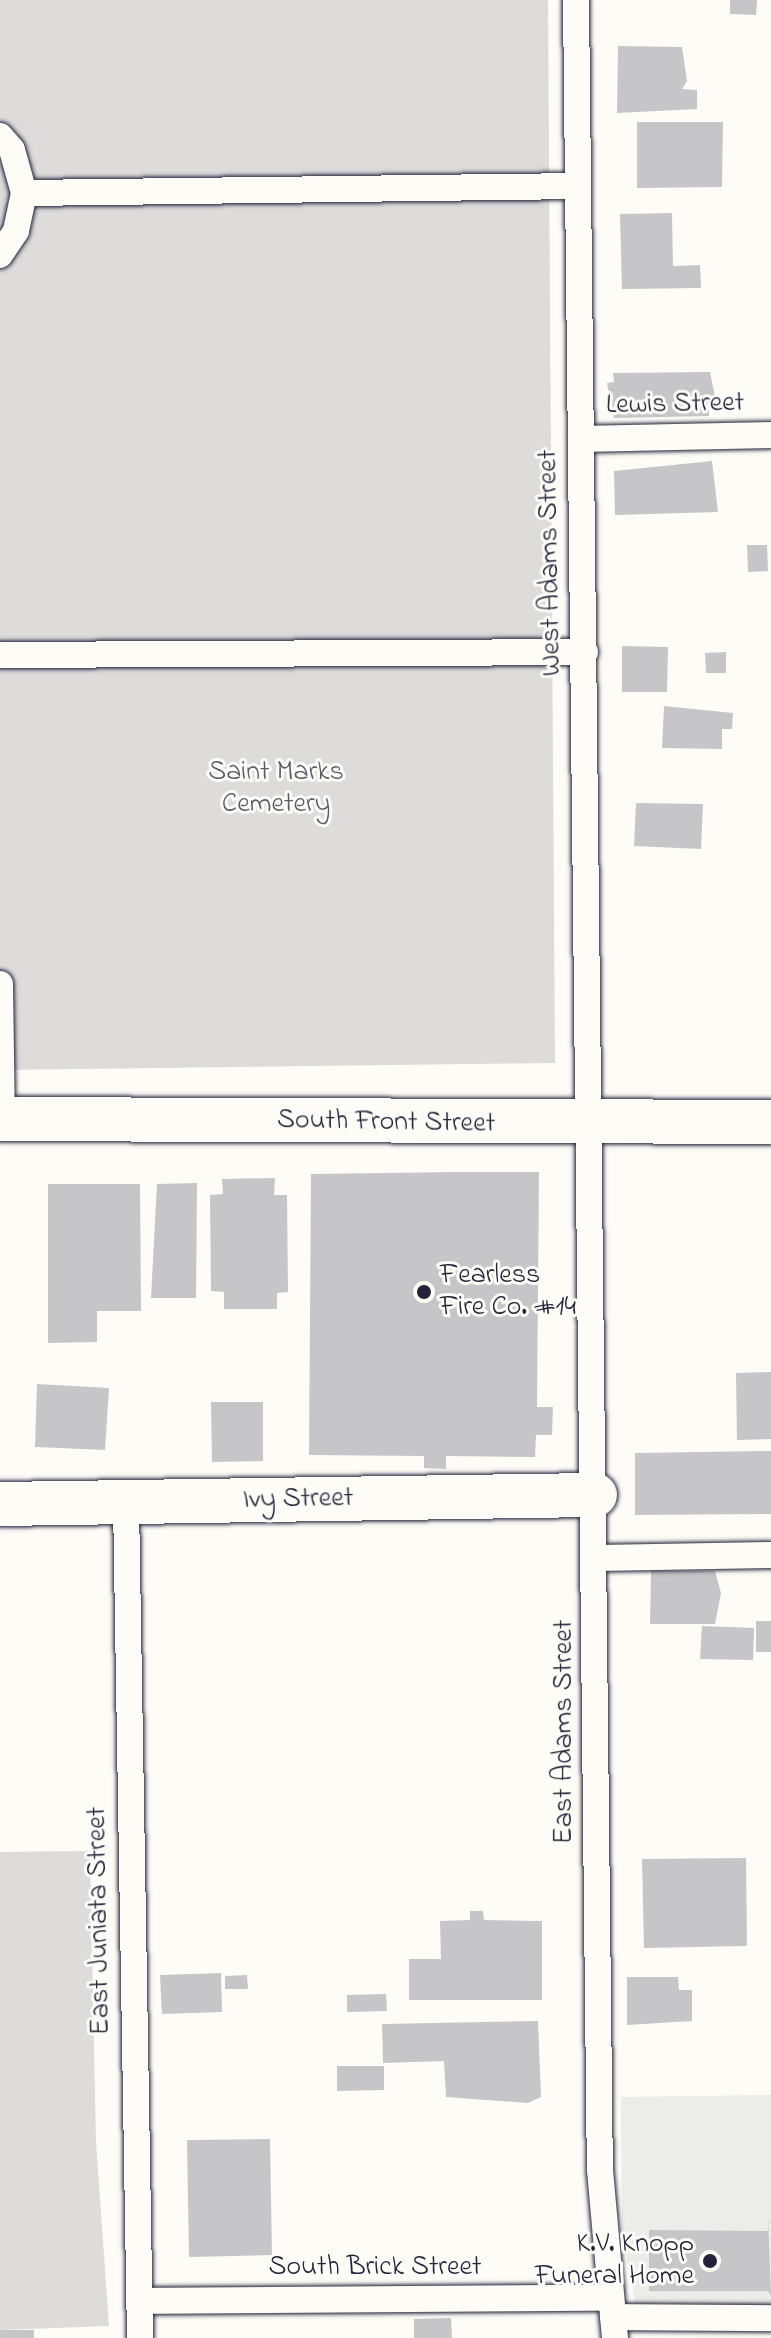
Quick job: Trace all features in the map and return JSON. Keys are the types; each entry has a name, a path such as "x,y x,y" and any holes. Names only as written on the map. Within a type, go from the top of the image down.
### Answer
{"street":[{"name":"South Front Street","path":"1,1119 592,1125 771,1122"},
{"name":"Ivy Street","path":"0,1504 595,1495"}],"lane":[{"name":"West Adams Street","path":"576,0 592,1125"},
{"path":"0,136 12,150 24,193 16,231 0,255"},
{"path":"24,193 578,186"},
{"name":"Lewis Street","path":"581,439 771,435"},
{"path":"0,655 585,652"},
{"path":"0,984 1,1119"},
{"name":"East Adams Street","path":"592,1125 600,2170 613,2318"},
{"name":"East Juniata Street","path":"126,1503 140,2338"},
{"path":"596,1558 771,1555"},
{"name":"South Brick Street","path":"140,2301 613,2318 771,2318"}],"shaded area":[{"path":"771,2095 771,2326 639,2323 622,2231 621,2097"}],"green space":[{"name":"Saint Marks Cemetery","path":"0,0 548,0 555,1063 0,1070"},
{"path":"90,1851 96,2142 109,2326 0,2330 0,1852"}],"building":[{"path":"730,0 757,0 756,15 730,14"},
{"path":"618,46 682,47 687,81 682,89 697,90 697,109 617,113"},
{"path":"637,122 723,122 722,187 637,188"},
{"path":"672,213 673,266 700,265 701,288 622,289 620,214"},
{"path":"710,372 715,397 709,398 709,416 614,418 607,383 614,382 613,373"},
{"path":"712,461 718,512 615,515 614,471"},
{"path":"747,545 767,545 768,571 748,572"},
{"path":"622,646 668,647 667,692 622,692"},
{"path":"726,652 726,673 706,673 705,653"},
{"path":"664,706 733,713 732,729 722,729 722,749 662,748"},
{"path":"636,803 703,804 701,849 634,846"},
{"name":"Fearless Fire Co. #14","path":"539,1172 537,1407 553,1407 552,1435 536,1435 535,1457 446,1456 446,1469 424,1468 424,1456 309,1455 311,1174"},
{"path":"275,1178 274,1195 287,1195 288,1292 277,1293 277,1309 224,1309 224,1292 211,1291 210,1195 223,1194 222,1179"},
{"path":"197,1183 196,1298 151,1298 157,1184"},
{"path":"48,1184 140,1184 141,1311 97,1311 97,1342 48,1343"},
{"path":"771,1372 771,1439 737,1440 736,1373"},
{"path":"37,1384 109,1388 105,1450 35,1447"},
{"path":"211,1402 263,1402 263,1461 212,1462"},
{"path":"771,1451 771,1514 635,1515 635,1453"},
{"path":"651,1571 715,1571 721,1593 715,1624 650,1624"},
{"path":"756,1621 771,1621 771,1652 756,1652"},
{"path":"702,1626 754,1628 753,1660 700,1659"},
{"path":"746,1858 747,1946 644,1948 642,1859"},
{"path":"470,1911 483,1911 484,1920 542,1921 542,2000 409,2000 409,1959 441,1959 440,1921 470,1920"},
{"path":"221,1973 222,2012 162,2014 160,1975"},
{"path":"247,1975 248,1989 225,1989 225,1976"},
{"path":"627,1977 678,1977 679,1990 692,1990 692,2021 627,2025"},
{"path":"386,1994 387,2011 347,2012 347,1995"},
{"path":"538,2021 541,2097 528,2103 446,2097 444,2061 383,2063 382,2024"},
{"path":"337,2066 384,2066 384,2090 337,2091"},
{"path":"270,2139 272,2255 189,2257 187,2140"},
{"name":"K.V. Knopp Funeral Home","path":"768,2215 771,2296 768,2291 649,2291 649,2230 768,2231"},
{"path":"451,2318 452,2338 414,2338 414,2319"},
{"path":"0,2330 34,2330 34,2338 0,2338"}],"place":[{"name":"Fearless Fire Co. #14","path":"424,1292"},
{"name":"K.V. Knopp Funeral Home","path":"710,2261"}]}
